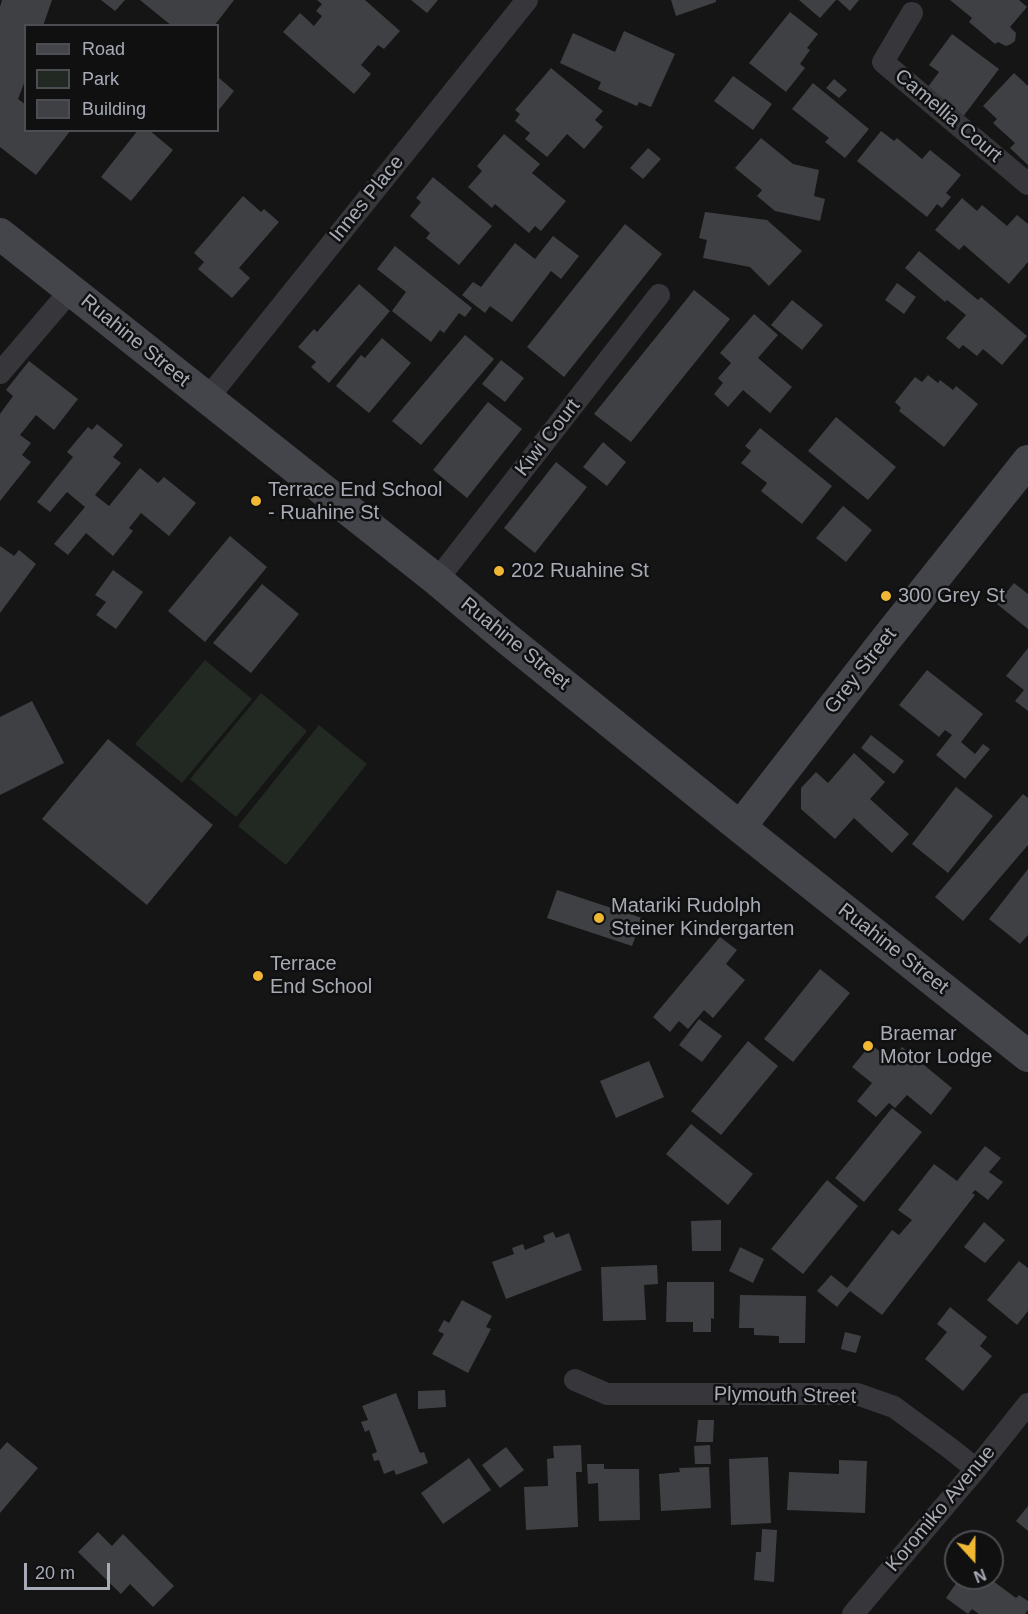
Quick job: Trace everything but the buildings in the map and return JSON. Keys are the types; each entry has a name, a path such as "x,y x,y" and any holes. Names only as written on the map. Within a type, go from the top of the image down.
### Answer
{"main road":[{"name":"Ruahine Street","path":"0,234 436,580 740,827 1028,1056"},
{"name":"Grey Street","path":"740,827 1028,461"}],"street":[{"name":"Innes Place","path":"207,399 527,0"},
{"name":"Camellia Court","path":"912,13 883,62 1028,184"},
{"path":"0,373 71,290"},
{"name":"Kiwi Court","path":"436,580 659,295"},
{"name":"Plymouth Street","path":"575,1380 607,1394 857,1394 894,1407 976,1469"},
{"name":"Koromiko Avenue","path":"853,1614 1028,1404"}],"green space":[{"path":"205,660 252,699 182,783 135,744"},
{"path":"261,693 307,731 236,817 190,779"},
{"path":"319,725 367,764 286,865 238,826"}],"place":[{"name":"Terrace End School - Ruahine St","path":"256,501"},
{"name":"202 Ruahine St","path":"499,571"},
{"name":"300 Grey St","path":"886,596"},
{"name":"Matariki Rudolph Steiner Kindergarten","path":"599,918"},
{"name":"Terrace End School","path":"258,976"},
{"name":"Braemar Motor Lodge","path":"868,1046"}]}
